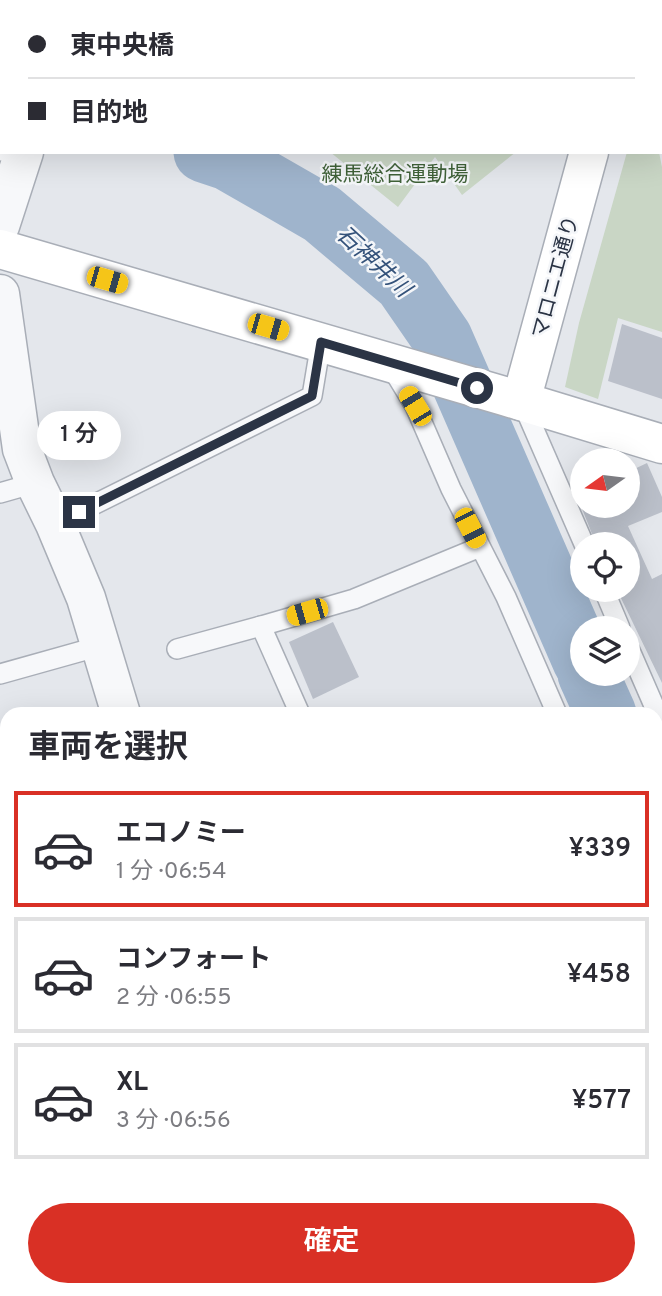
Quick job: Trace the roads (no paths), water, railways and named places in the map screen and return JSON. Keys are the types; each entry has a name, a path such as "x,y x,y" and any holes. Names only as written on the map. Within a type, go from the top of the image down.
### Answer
{"street":[{"path":"0,226 11,154"},
{"name":"マロニエ通り","path":"513,398 588,154"},
{"path":"0,249 662,444"},
{"path":"0,294 22,449 17,488 55,524 86,598 119,707"}],"lane":[{"path":"55,524 312,396 321,342"},
{"path":"393,364 415,406 451,489 506,597 554,707"},
{"path":"513,398 578,532"},
{"path":"177,649 354,599 480,547"},
{"path":"261,626 297,707"},
{"path":"0,674 100,646"},
{"path":"640,673 655,707"}],"waterway":[{"name":"石神井川","path":"210,154 228,160 322,214 404,283 442,338 570,631"},
{"name":"石神井川","path":"593,686 603,707"}],"park label":[{"name":"練馬総合運動場","path":"395,174"}]}
